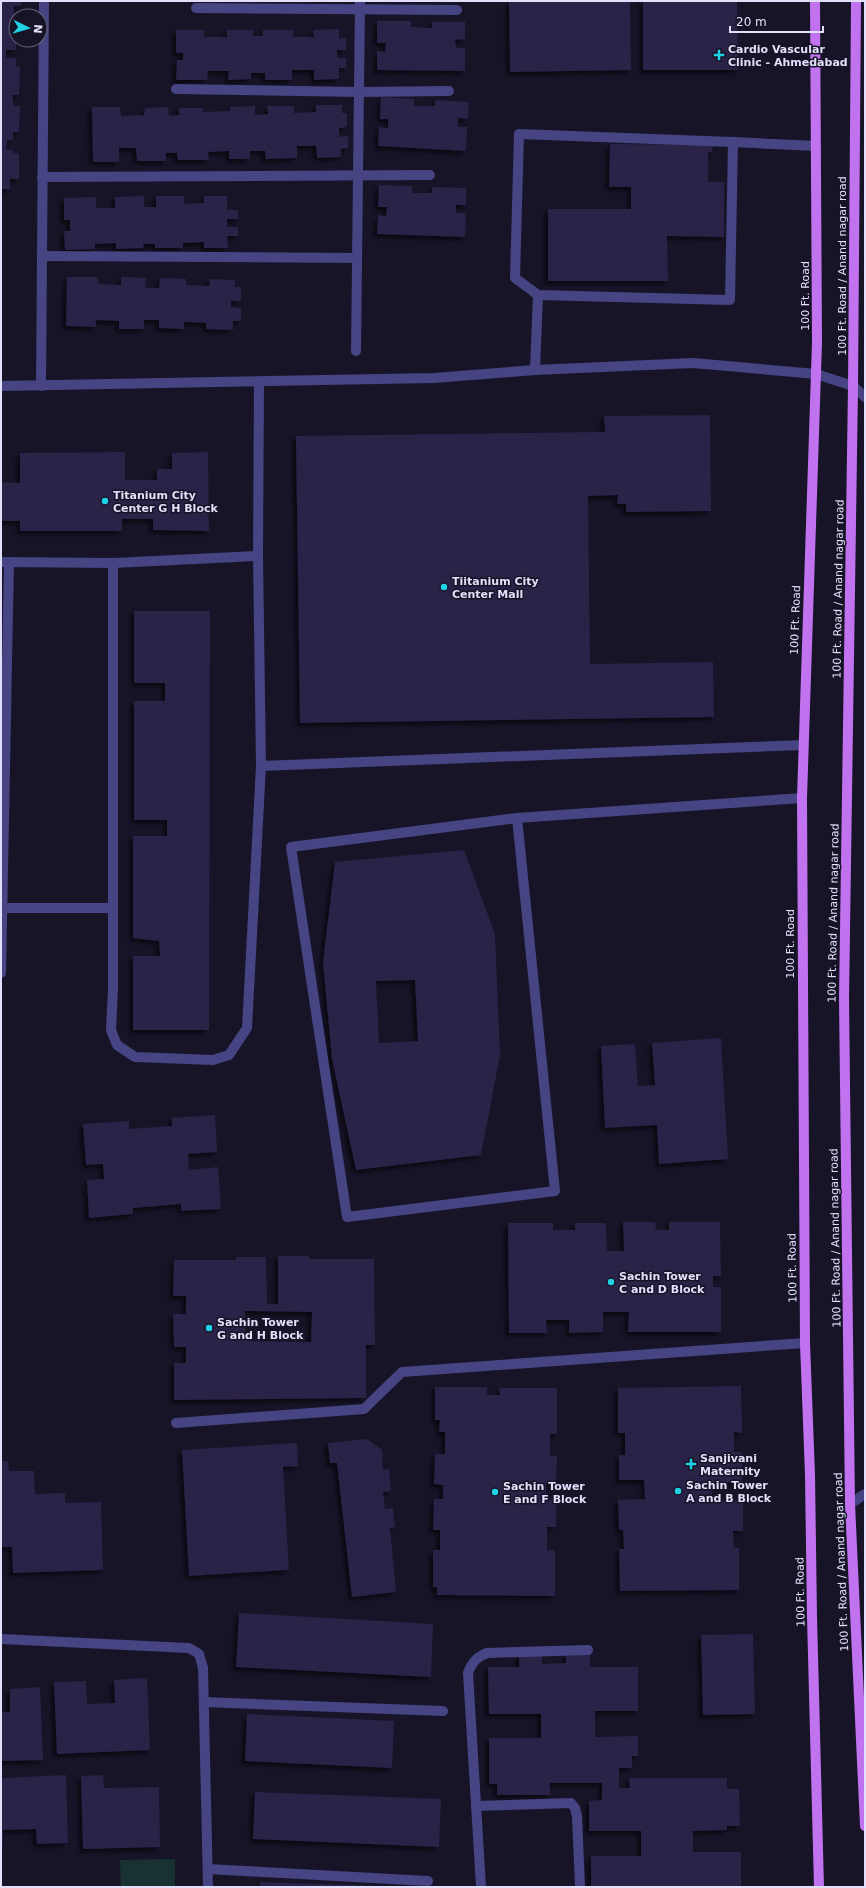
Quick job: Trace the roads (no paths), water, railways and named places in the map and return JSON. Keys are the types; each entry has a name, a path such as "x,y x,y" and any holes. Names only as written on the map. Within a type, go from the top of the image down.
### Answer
{"main road":[{"name":"100 Ft. Road","path":"815,1 816,374 802,798 805,1343 810,1475 819,1887"},
{"name":"100 Ft. Road / Anand nagar road","path":"856,1 853,386 844,999 850,1504 865,1826"}],"street":[{"path":"41,386 44,1"},
{"path":"196,8 360,5 457,10"},
{"path":"356,351 360,5"},
{"path":"176,90 359,92 449,90"},
{"path":"733,142 730,300 538,295 515,278 519,134 733,142 816,146"},
{"path":"42,178 430,175"},
{"path":"42,256 357,258"},
{"path":"535,370 538,295"},
{"path":"1,386 434,378 535,370 694,363 816,374 853,386 865,397"},
{"path":"113,563 113,908 111,1030 117,1045 135,1057 213,1060 229,1055 247,1028 260,766 258,556 259,382"},
{"path":"1,973 5,562 113,563 258,556"},
{"path":"260,766 803,745"},
{"path":"517,818 555,1191 347,1217 291,847 517,818 802,798"},
{"path":"2,908 113,908"},
{"path":"176,1423 364,1409 402,1372 805,1343"},
{"path":"850,1504 865,1494"},
{"path":"1,1639 189,1648 199,1654 203,1668 208,1887"},
{"path":"481,1887 468,1673 472,1664 478,1656 487,1653 588,1650"},
{"path":"204,1702 443,1711"},
{"path":"476,1806 571,1803 575,1808 577,1816 580,1887"},
{"path":"208,1869 428,1881"}],"place":[{"name":"Cardio Vascular Clinic - Ahmedabad","path":"719,55"},
{"name":"Titanium City Center G H Block","path":"105,501"},
{"name":"Tiitanium City Center Mall","path":"444,587"},
{"name":"Sachin Tower C and D Block","path":"611,1282"},
{"name":"Sachin Tower G and H Block","path":"209,1328"},
{"name":"Sanjivani Maternity","path":"691,1464"},
{"name":"Sachin Tower A and B Block","path":"678,1491"},
{"name":"Sachin Tower E and F Block","path":"495,1492"}]}
